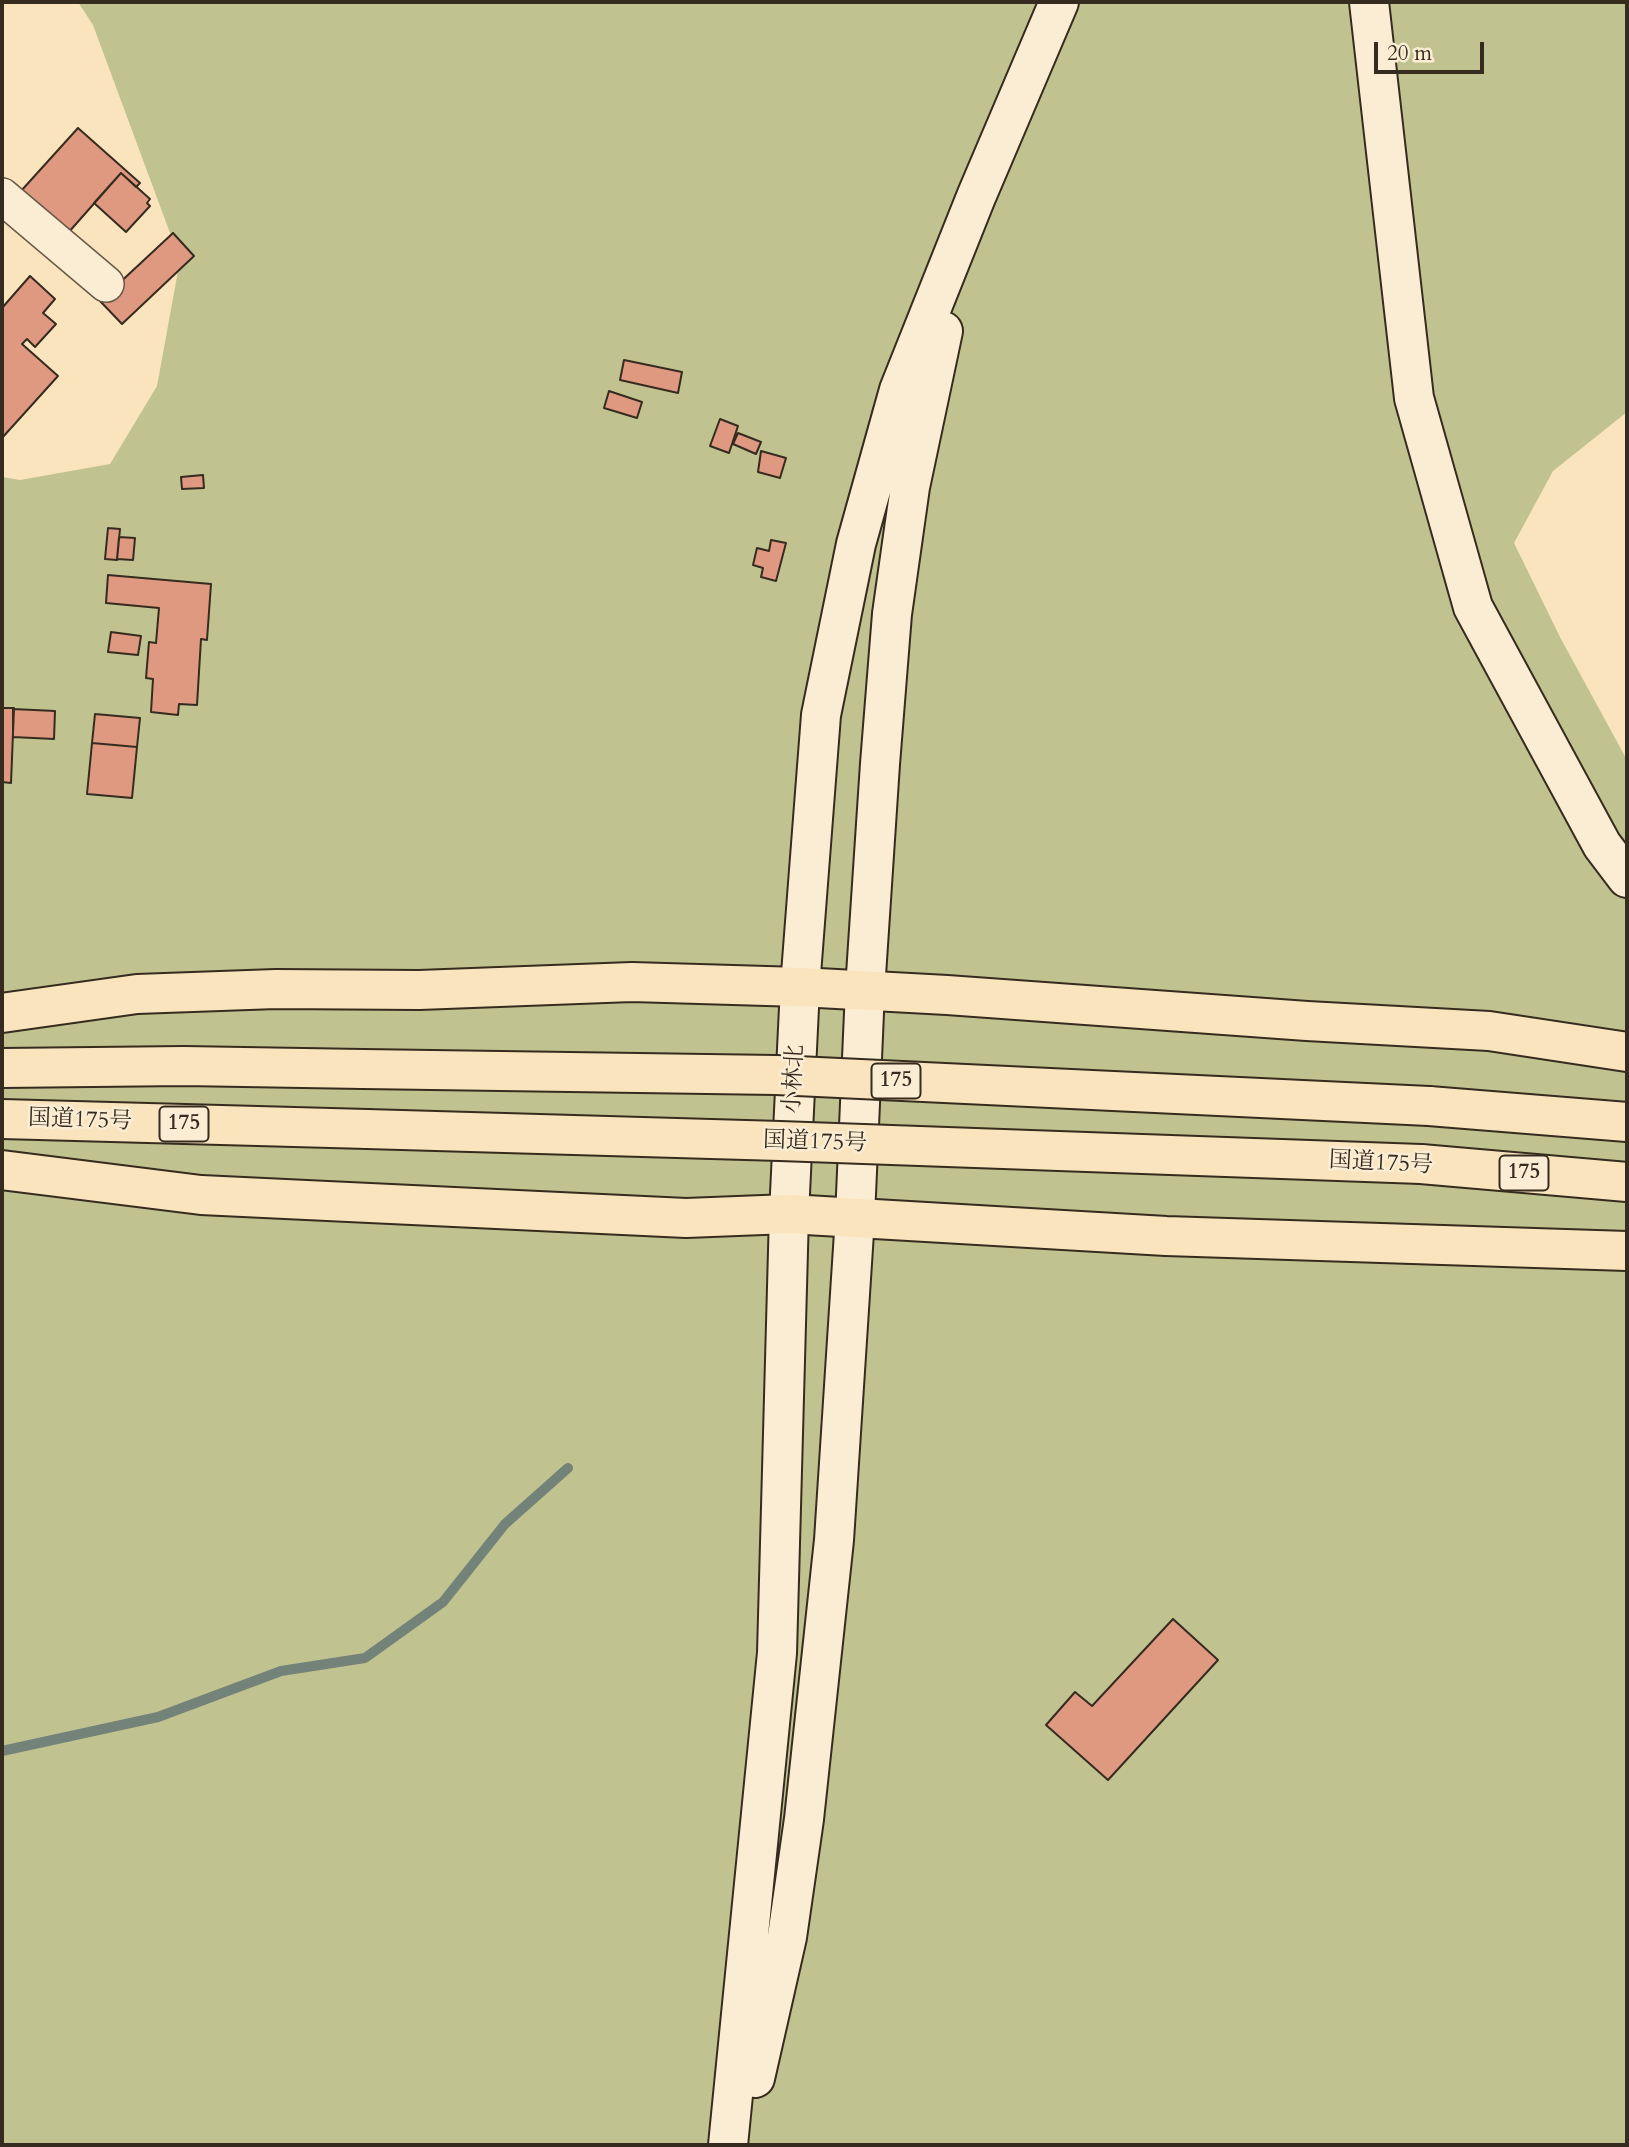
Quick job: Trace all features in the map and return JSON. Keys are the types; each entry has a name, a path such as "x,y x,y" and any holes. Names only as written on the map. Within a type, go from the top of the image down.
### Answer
{"highway":[{"path":"2,1013 137,994 276,989 419,990 632,982 865,990 1489,1031 1627,1052"},
{"name":"175","path":"2,1068 184,1066 776,1075 1429,1106 1627,1122"},
{"name":"国道175号","path":"2,1119 780,1141 1421,1164 1627,1182"},
{"path":"2,1170 201,1195 686,1218 789,1214 1166,1236 1627,1251"}],"street":[{"path":"740,2145 787,1937 804,1818 834,1540 880,764 891,628 910,487 939,349 976,197 1059,2"},
{"path":"1369,2 1414,398 1473,607 1602,845 1627,878"},
{"path":"2,196 106,284"},
{"name":"小林北","path":"728,2145 777,1653 789,1214 800,987 821,715 856,544 899,390 976,197"}],"green space":[{"path":"78,2 1627,2 1627,412 1553,471 1514,543 1561,639 1627,760 1627,2145 2,2145 2,477 20,480 110,464 157,386 180,260 93,25"}],"building":[{"path":"78,128 140,183 136,187 121,173 68,233 2,212"},
{"path":"121,173 150,199 147,203 150,206 126,232 94,203"},
{"path":"173,233 194,256 122,324 100,301"},
{"path":"30,276 55,299 43,313 56,324 35,347 27,339 22,344 58,376 2,438 2,308"},
{"path":"624,360 682,372 678,393 620,380"},
{"path":"609,391 642,402 637,418 604,408"},
{"path":"720,419 738,426 729,453 710,446"},
{"path":"738,433 761,442 756,454 733,444"},
{"path":"761,451 786,458 780,478 758,472"},
{"path":"203,475 204,488 182,489 181,477"},
{"path":"108,528 120,529 117,560 105,559"},
{"path":"119,537 135,538 133,560 117,559"},
{"path":"771,540 786,543 776,581 761,577 763,568 753,565 757,548 769,551"},
{"path":"108,575 211,584 207,640 201,639 197,705 179,704 178,715 151,712 153,679 146,678 149,642 156,643 159,608 106,603"},
{"path":"111,632 141,636 138,655 108,652"},
{"path":"2,708 14,708 11,783 2,782"},
{"path":"13,709 55,711 54,739 13,737"},
{"path":"95,714 140,718 137,747 92,743"},
{"path":"92,743 137,747 132,798 87,794"},
{"path":"1173,1619 1218,1660 1108,1780 1046,1725 1075,1692 1092,1706"}],"waterway":[{"path":"2,1751 158,1717 281,1671 365,1658 443,1602 505,1524 568,1468"}]}
